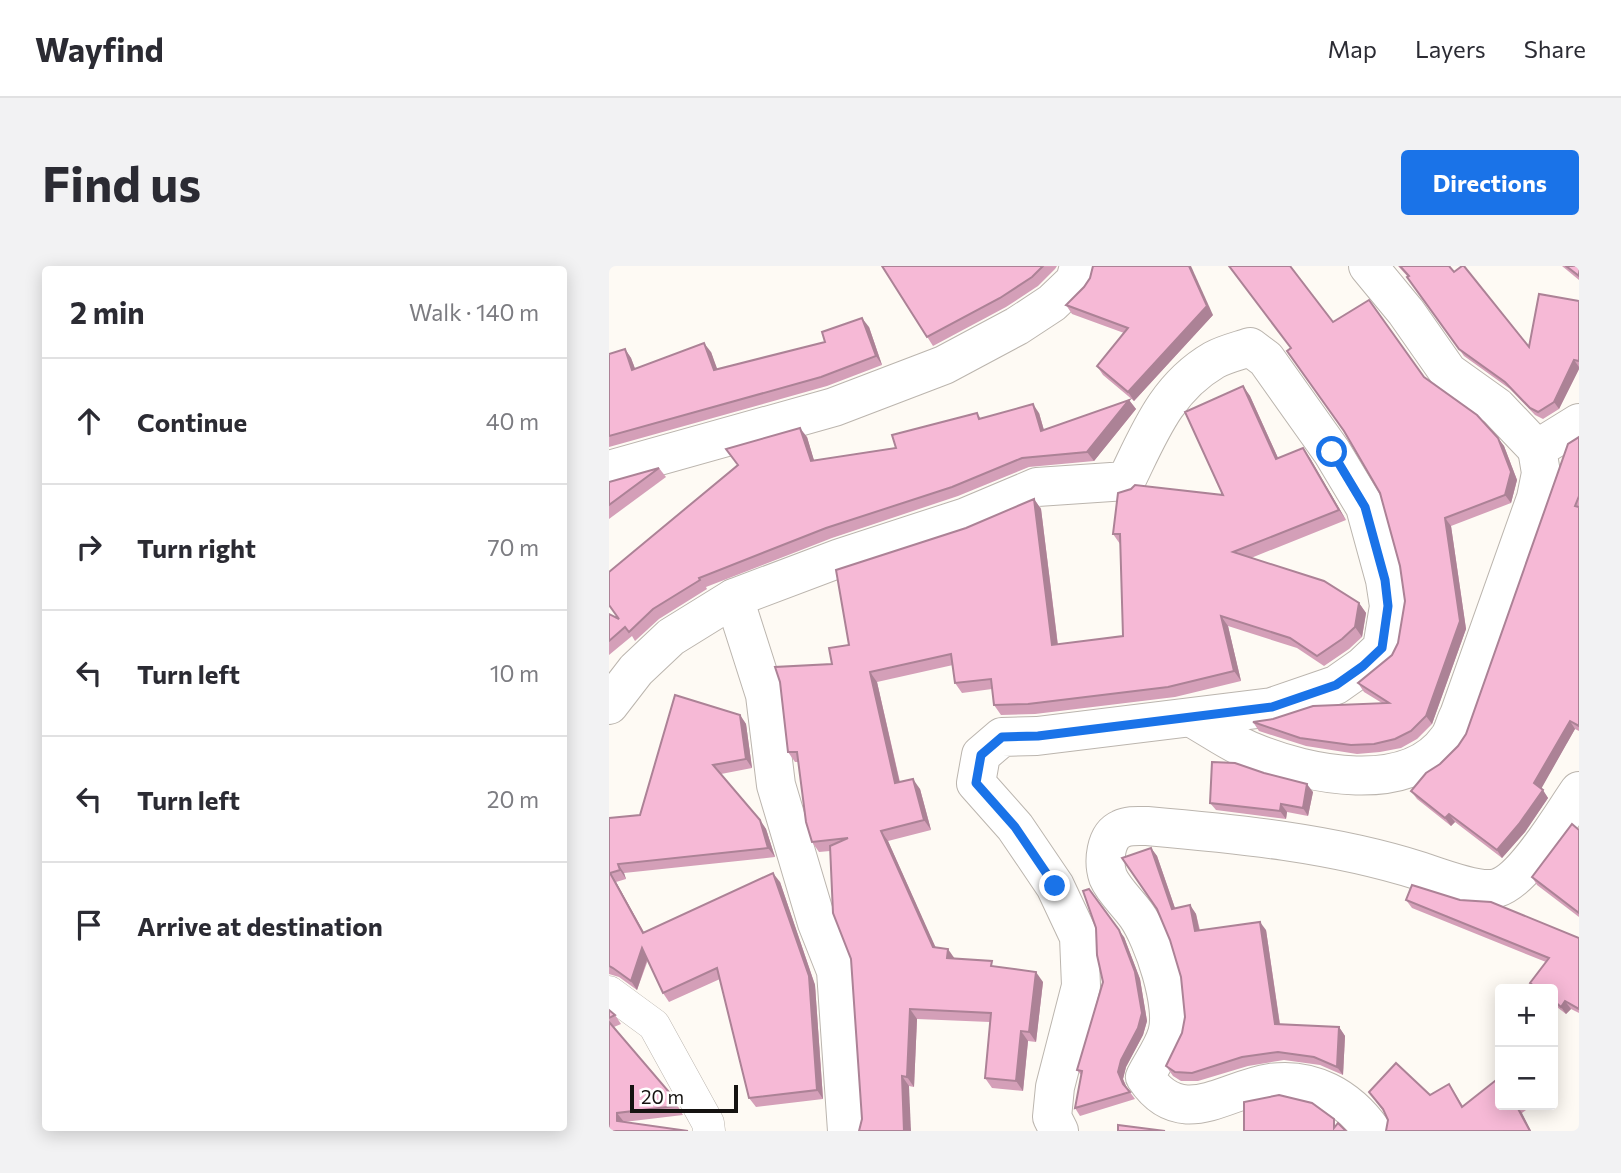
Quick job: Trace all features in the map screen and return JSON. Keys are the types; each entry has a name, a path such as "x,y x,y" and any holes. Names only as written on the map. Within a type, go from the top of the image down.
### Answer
{"street":[{"path":"609,470 834,407 944,365 1017,326 1052,303 1075,281 1079,266"},
{"path":"1192,718 1253,752 1300,767 1351,776 1389,775 1423,763 1449,739 1536,498 1541,473 1537,449 1497,407 1448,372 1406,312 1368,266"},
{"path":"609,705 636,670 671,637 734,598 840,558 967,517 1037,487 1126,481 1160,411 1190,377 1216,359 1250,347 1266,359 1332,452 1365,507 1385,580 1388,606 1382,648 1363,666 1336,685 1272,707 1038,736 1002,737 981,755 976,783 1015,827 1055,886 1079,937 1081,986 1057,1077 1052,1117 1059,1131"},
{"path":"1537,449 1579,423"},
{"path":"734,598 765,695 776,785 817,923 836,971 847,1131"},
{"path":"1372,1131 1359,1113 1344,1102 1317,1087 1298,1083 1268,1083 1206,1106 1177,1104 1161,1098 1152,1089 1145,1077 1168,1032 1164,989 1153,945 1138,918 1108,878 1106,863 1111,838 1118,830 1129,826 1147,826 1270,840 1396,864 1490,889 1511,880 1534,857 1579,791"},
{"path":"609,992 654,1025 680,1069 708,1123 709,1131"}],"building":[{"path":"882,266 1043,266 1032,277 1000,298 927,337"},
{"path":"1093,266 1189,266 1207,306 1128,392 1097,366 1128,328 1066,305 1084,287"},
{"path":"1229,266 1290,266 1333,322 1369,300 1424,377 1477,415 1498,438 1511,472 1505,495 1445,518 1460,621 1426,716 1411,731 1395,739 1374,744 1351,745 1300,738 1253,722 1273,719 1313,706 1389,703 1358,683 1392,655 1398,643 1405,601 1400,566 1380,493 1344,431 1287,351 1291,348"},
{"path":"1400,266 1449,266 1454,272 1464,266 1529,347 1539,294 1579,301 1579,361 1574,360 1554,402 1538,412 1530,408 1505,382 1459,349"},
{"path":"1566,266 1579,266 1579,276"},
{"path":"862,318 876,356 821,377 609,436 609,354 625,349 632,370 704,343 714,370 825,342 822,332"},
{"path":"1243,386 1276,459 1303,448 1339,510 1233,552 1324,581 1359,603 1355,627 1317,656 1290,638 1221,616 1234,671 1168,687 1028,704 994,705 991,679 955,683 951,654 870,672 895,783 913,779 924,820 881,831 933,947 948,949 947,958 992,961 991,966 1036,972 1029,1032 1021,1031 1016,1081 985,1078 991,1013 910,1009 907,1077 902,1076 904,1131 859,1131 862,1119 851,959 833,913 830,846 848,838 812,842 806,822 797,752 788,752 780,682 775,667 832,664 829,648 849,645 836,570 966,528 1034,499 1052,645 1123,636 1120,534 1113,534 1118,493 1135,485 1223,495 1185,412"},
{"path":"1129,400 1087,452 1022,458 952,487 826,528 699,578 700,580 653,609 629,632 625,627 609,641 609,614 619,619 609,605 609,572 738,465 726,449 800,428 811,461 896,448 892,435 977,413 979,419 1033,404 1041,431"},
{"path":"1579,437 1579,496 1575,506 1579,507 1579,726 1570,721 1534,783 1543,790 1497,850 1449,814 1445,818 1411,791 1426,773 1440,764 1458,746 1466,734 1568,444"},
{"path":"659,468 609,505 609,482"},
{"path":"675,695 740,715 746,759 713,765 760,820 768,848 618,864 620,870 610,873 643,933 773,873 809,976 817,1090 749,1098 717,968 663,993 642,948 631,981 609,966 609,818 640,815"},
{"path":"1212,762 1235,763 1307,784 1303,808 1281,804 1280,811 1210,803"},
{"path":"1572,824 1579,830 1579,913 1532,877"},
{"path":"1151,848 1172,909 1190,905 1195,931 1260,922 1275,1024 1339,1027 1337,1067 1314,1057 1278,1052 1242,1057 1192,1073 1175,1072 1166,1066 1182,1033 1185,1017 1181,977 1157,909 1122,858"},
{"path":"1412,885 1460,900 1491,902 1579,938 1579,1009 1565,1001 1561,1007 1558,1004 1558,984 1530,983 1549,958 1406,900"},
{"path":"1089,889 1119,930 1135,972 1142,1013 1118,1072 1130,1092 1075,1108 1082,1071 1077,1070 1103,982 1097,955 1096,928 1083,891"},
{"path":"609,1022 669,1092 676,1106 617,1113 617,1121 688,1131 609,1131"},
{"path":"1396,1063 1430,1095 1449,1084 1462,1107 1495,1081 1495,1110 1519,1110 1530,1131 1386,1131 1388,1120 1369,1092"},
{"path":"1279,1095 1312,1103 1334,1119 1334,1128 1338,1123 1346,1131 1244,1131 1244,1102"},
{"path":"1118,1125 1165,1131 1118,1131"}],"route":[{"path":"1055,886 1015,827 976,783 981,755 1002,737 1038,736 1272,707 1336,685 1363,666 1382,648 1388,606 1385,580 1365,507 1332,452"}]}
